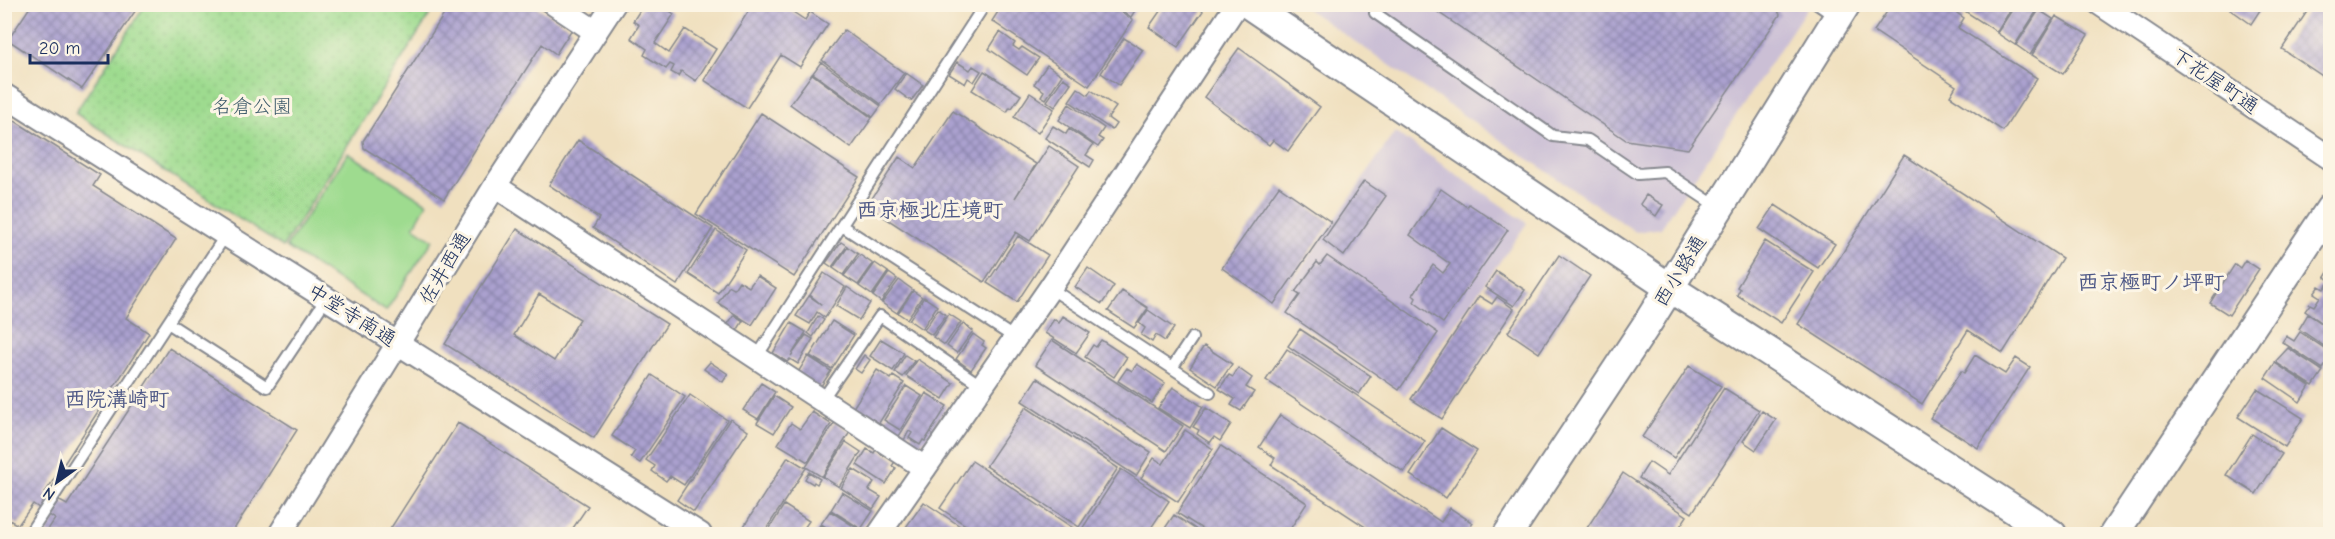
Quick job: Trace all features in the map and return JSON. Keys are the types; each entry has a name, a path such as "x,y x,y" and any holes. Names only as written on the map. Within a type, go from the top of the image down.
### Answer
{"street":[{"path":"554,4 596,32"},
{"name":"佐井西通","path":"280,534 495,186 614,4"},
{"path":"879,534 1050,288 1236,4"},
{"path":"1248,4 1670,288 2052,534"},
{"name":"下花屋町通","path":"2100,4 2331,158"},
{"name":"西小路通","path":"1508,534 1670,288 1719,209 1834,9"},
{"name":"中堂寺南通","path":"4,95 700,534"},
{"path":"495,186 925,468"},
{"path":"2114,534 2331,209"}],"lane":[{"path":"756,358 985,4"},
{"path":"1381,4 1375,13 1553,136 1588,140 1638,174 1665,172 1719,209"},
{"path":"842,226 1015,338"},
{"path":"29,534 225,236"},
{"path":"1050,288 1210,393"},
{"path":"168,323 267,387 326,299"},
{"path":"822,400 880,316 982,386"},
{"path":"1172,368 1192,338"}],"shaded area":[{"path":"1301,5 1809,5 1661,228 1636,232"},
{"path":"1395,132 1527,223 1405,396 1275,307"}],"green space":[{"name":"名倉公園","path":"146,4 436,5 283,247 75,113"},
{"path":"348,153 427,203 414,227 433,240 386,311 286,247"}],"building":[{"path":"32,4 140,4 82,89 8,40"},
{"path":"644,4 659,4 674,14 655,43 669,53 685,29 716,49 696,81 681,71 678,76 671,72 674,66 670,64 666,69 644,55 647,49 631,38 639,25 633,21"},
{"path":"753,4 781,4 805,20 810,12 828,24 800,67 781,55 747,108 704,80"},
{"path":"1003,4 1110,4 1133,20 1089,86 992,21"},
{"path":"1117,4 1139,4 1131,17 1116,6"},
{"path":"1165,4 1193,4 1203,11 1178,47 1149,27"},
{"path":"1426,4 1775,4 1780,15 1688,149 1626,140"},
{"path":"1892,4 1944,4 1964,18 1958,28 2037,78 2003,131 1950,96 1956,86 1874,31"},
{"path":"1954,4 2014,4 1997,32"},
{"path":"2016,4 2031,4 2038,9 2015,45 1997,33"},
{"path":"2223,4 2264,4 2251,24"},
{"path":"2312,4 2330,4 2330,81 2282,49"},
{"path":"450,5 534,5 572,29 556,54 542,44 444,199 364,148 363,141"},
{"path":"2039,10 2053,19 2030,55 2016,45"},
{"path":"2056,16 2088,35 2063,74 2032,55"},
{"path":"844,30 904,73 881,104 822,60"},
{"path":"1000,32 1015,43 1013,46 1019,50 1022,47 1039,58 1027,75 989,49"},
{"path":"1124,38 1143,50 1119,85 1101,73"},
{"path":"1239,48 1320,107 1288,151 1273,140 1269,145 1204,97"},
{"path":"821,62 881,106 873,117 813,73"},
{"path":"957,62 970,70 973,66 981,71 974,82 968,78 965,84 949,74"},
{"path":"1047,65 1062,75 1046,99 1041,96 1044,91 1034,84"},
{"path":"984,71 1021,95 1007,112 972,90"},
{"path":"906,73 923,85 911,101 895,89"},
{"path":"812,74 872,118 851,148 790,104"},
{"path":"1063,78 1071,83 1055,107 1047,101"},
{"path":"1078,88 1088,95 1091,90 1116,107 1108,118 1116,124 1112,130 1069,101"},
{"path":"1030,93 1054,109 1038,133 1014,117"},
{"path":"1069,104 1104,128 1098,137 1103,140 1098,147 1059,120"},
{"path":"953,111 1036,164 1015,198 1049,146 1079,166 1030,241 1016,232 984,282 867,206 899,157 915,168"},
{"path":"761,113 859,177 794,277 696,214"},
{"path":"4,114 100,175 93,186 176,239 126,318 149,333 45,493 67,505 169,348 297,430 231,534 45,534 55,519 33,504 18,525 4,517"},
{"path":"1053,126 1066,134 1069,129 1093,145 1086,155 1094,160 1090,167 1045,138"},
{"path":"578,140 713,228 677,285 593,228 599,218 549,185"},
{"path":"1904,155 2062,258 2003,353 1968,330 1922,404 1798,324"},
{"path":"1364,181 1386,196 1344,256 1323,240"},
{"path":"1279,186 1331,222 1274,304 1222,268"},
{"path":"1441,189 1467,207 1469,204 1508,230 1443,323 1414,302 1416,298 1413,295 1433,265 1443,273 1450,264 1410,235"},
{"path":"1646,195 1663,205 1656,216 1640,204"},
{"path":"1775,205 1835,244 1818,268 1759,229"},
{"path":"517,229 667,324 594,438 445,344","holes":["539,294 580,319 554,361 514,335"]},
{"path":"716,230 746,250 718,293 688,274"},
{"path":"1018,236 1048,255 1017,302 987,283"},
{"path":"1765,241 1814,272 1781,323 1737,295 1740,289 1737,287"},
{"path":"841,242 847,246 832,267 826,263"},
{"path":"848,247 858,254 843,275 833,268"},
{"path":"860,255 873,264 858,285 844,276"},
{"path":"1559,255 1590,276 1539,353 1508,332"},
{"path":"1327,256 1438,333 1399,390 1287,313 1300,295 1295,292 1317,262 1320,265"},
{"path":"2245,260 2259,269 2229,315 2210,303 2235,264 2240,268"},
{"path":"875,263 888,272 872,295 859,286"},
{"path":"1088,268 1114,286 1102,304 1075,287"},
{"path":"2330,269 2330,281 2325,277"},
{"path":"1496,271 1525,290 1514,306 1485,287"},
{"path":"824,273 845,287 825,318 817,312 810,324 796,316 809,296 822,305 810,295"},
{"path":"889,273 897,279 881,302 873,296"},
{"path":"757,276 776,288 752,325 718,303 729,286 734,289 739,281 749,287"},
{"path":"899,280 913,290 897,313 882,303"},
{"path":"2330,281 2330,328 2305,311 2310,304 2314,306 2320,297 2314,293 2319,286 2324,289"},
{"path":"847,287 870,303 859,320 836,306"},
{"path":"913,291 922,297 907,319 898,313"},
{"path":"1122,291 1148,308 1134,328 1108,311"},
{"path":"1479,296 1492,304 1497,297 1514,309 1442,419 1411,399"},
{"path":"924,297 937,306 922,329 909,320"},
{"path":"938,309 946,315 932,335 924,330"},
{"path":"1148,310 1174,328 1165,341 1156,335 1152,342 1141,335 1145,328 1139,323"},
{"path":"949,314 961,322 945,345 933,337"},
{"path":"2308,314 2330,329 2330,350 2299,329"},
{"path":"734,315 743,321 735,334 725,328"},
{"path":"818,316 824,320 813,337 808,333"},
{"path":"1063,316 1090,333 1076,353 1045,333 1054,319 1059,323"},
{"path":"832,321 854,335 832,369 810,356"},
{"path":"791,323 806,332 791,356 806,335 813,339 798,364 790,359 787,362 773,353"},
{"path":"963,323 973,331 957,353 947,346"},
{"path":"1300,329 1371,376 1359,394 1288,346"},
{"path":"2300,332 2330,352 2330,358 2323,369 2282,342 2286,336 2294,341"},
{"path":"973,334 984,342 982,345 986,348 971,370 956,359"},
{"path":"881,339 904,353 893,371 870,356"},
{"path":"1052,340 1183,426 1166,451 1035,365"},
{"path":"1101,340 1127,357 1114,377 1085,357 1093,345 1096,347"},
{"path":"1204,346 1232,364 1217,386 1190,368"},
{"path":"2288,348 2323,371 2313,386 2275,362"},
{"path":"1287,349 1425,441 1404,472 1266,380"},
{"path":"864,355 870,360 861,373 855,369"},
{"path":"905,355 914,361 903,377 895,372"},
{"path":"1975,355 2005,374 2016,358 2030,367 1978,448 1930,418 1961,371 1964,373"},
{"path":"808,356 831,371 819,389 797,374"},
{"path":"917,359 953,383 943,399 906,376"},
{"path":"710,362 728,374 723,382 704,369"},
{"path":"2275,363 2310,386 2300,402 2265,378"},
{"path":"1137,364 1165,383 1152,403 1118,381 1127,368 1132,371"},
{"path":"1689,366 1721,386 1674,458 1642,437"},
{"path":"1238,368 1252,378 1246,387 1254,392 1241,411 1231,405 1235,399 1219,389 1229,375 1233,377"},
{"path":"877,370 891,379 893,376 904,383 879,423 867,416 865,419 851,411"},
{"path":"652,375 685,397 640,463 631,457 635,451 612,436"},
{"path":"1037,378 1151,452 1136,476 1022,401"},
{"path":"761,383 775,392 758,419 743,410"},
{"path":"906,386 922,396 900,430 884,420"},
{"path":"1173,387 1203,407 1190,428 1158,408"},
{"path":"1724,388 1759,410 1692,513 1639,478 1649,462 1668,475"},
{"path":"2257,389 2303,418 2285,447 2238,417"},
{"path":"926,393 947,406 925,441 923,440 920,445 909,438 912,433 909,431 904,440 899,436"},
{"path":"690,395 727,420 684,485 670,476 666,481 652,471 655,466 646,460"},
{"path":"774,396 791,407 774,433 757,423"},
{"path":"1026,407 1118,468 1079,527 986,466"},
{"path":"1206,408 1231,424 1220,441 1214,437 1210,443 1197,434 1199,430 1193,427"},
{"path":"1762,411 1776,420 1756,450 1743,441"},
{"path":"812,412 831,424 808,462 778,444 791,423 800,429"},
{"path":"1280,415 1441,522 1450,508 1473,523 1466,534 1376,534 1271,465 1275,458 1259,447"},
{"path":"730,419 748,431 694,512 677,500"},
{"path":"835,422 850,432 822,477 806,467"},
{"path":"458,423 588,506 569,534 387,534"},
{"path":"1441,428 1477,451 1446,498 1410,475"},
{"path":"1185,430 1213,449 1178,502 1141,478 1154,458 1163,464"},
{"path":"2252,434 2282,454 2256,494 2226,475"},
{"path":"846,442 861,452 839,487 823,477"},
{"path":"1221,446 1307,503 1287,534 1210,534 1177,513"},
{"path":"877,448 896,460 892,466 896,468 886,484 857,465 867,449 874,453"},
{"path":"788,457 806,468 763,534 739,534"},
{"path":"972,461 1082,534 979,534 940,508"},
{"path":"853,469 874,482 869,490 881,497 873,509 841,488"},
{"path":"1121,469 1169,501 1147,534 1090,534 1082,529"},
{"path":"809,472 820,479 817,484 805,479"},
{"path":"1623,473 1687,516 1675,534 1590,534 1585,531"},
{"path":"842,492 873,511 861,529 831,510"},
{"path":"924,502 972,534 901,534"},
{"path":"784,505 809,521 800,534 766,534"},
{"path":"830,511 860,530 857,534 838,534 821,524"},
{"path":"1174,515 1203,534 1161,534"},
{"path":"820,525 835,534 814,534"}],"district":[{"name":"西京極北庄境町","path":"930,210"},
{"name":"西京極町ノ坪町","path":"2151,282"},
{"name":"西院溝崎町","path":"117,399"}]}
